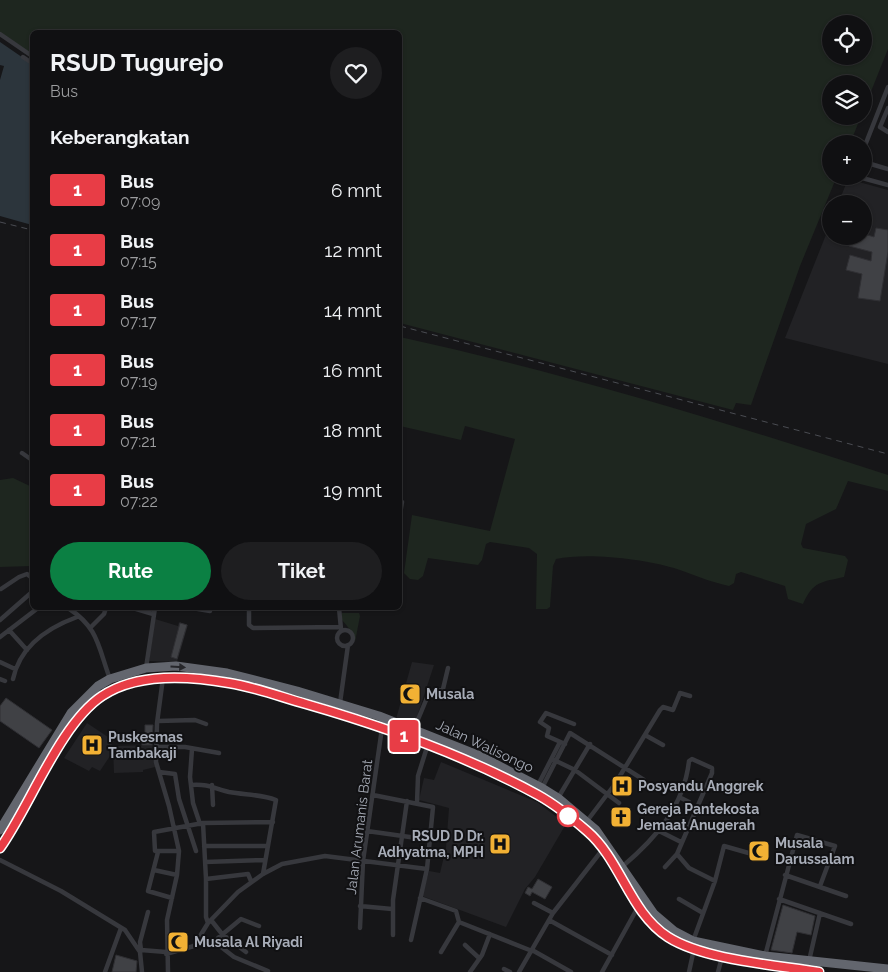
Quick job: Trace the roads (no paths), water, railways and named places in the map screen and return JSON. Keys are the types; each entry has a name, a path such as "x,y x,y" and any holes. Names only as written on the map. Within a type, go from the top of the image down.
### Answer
{"highway":[{"name":"Jalan Walisongo","path":"0,830 71,713 85,697 110,679 146,668 176,666 218,672 297,690 414,729 480,756 540,787 558,798 587,821 606,841 654,914 693,945"},
{"name":"Jalan Walisongo","path":"0,848 17,824 27,802 64,739 84,712 101,697 118,687 132,682 163,678 231,683 382,728 428,744 467,760 537,795 588,832 604,848 639,905 660,931 678,943 819,972"},
{"path":"294,701 297,690"},
{"name":"Jalan Walisongo","path":"720,953 888,969"}],"street":[{"path":"0,34 30,55"},
{"path":"23,57 30,62"},
{"path":"869,135 888,87"},
{"path":"888,108 880,127 888,132"},
{"path":"872,164 888,168"},
{"path":"872,182 888,186"},
{"path":"22,453 30,459"},
{"path":"2,589 22,575 27,574 30,576"},
{"path":"0,620 30,594"},
{"path":"0,636 35,610"},
{"path":"71,610 91,627 97,637 110,679"},
{"path":"91,627 104,614 105,610"},
{"path":"140,610 153,614"},
{"path":"146,668 154,610"},
{"path":"205,610 210,611"},
{"path":"249,610 249,625 253,628 341,629 348,631 352,635 352,641 348,645 340,703"},
{"path":"339,610 341,629 337,635 337,641 342,645 348,645"},
{"path":"13,679 15,669 27,650 40,635 58,624 76,617"},
{"path":"9,630 27,650"},
{"path":"0,662 15,669"},
{"path":"414,729 429,693 443,690 448,668"},
{"path":"163,678 156,747 159,772 175,829 179,851 177,875 167,920 166,953 168,972"},
{"path":"587,821 625,769 663,707 673,710 680,693 690,696"},
{"path":"563,743 547,736 549,728 540,722 544,713 574,724"},
{"path":"158,721 195,720 206,724"},
{"name":"Jalan Arumanis Barat","path":"360,928 363,861 382,728"},
{"path":"540,787 570,733 644,780"},
{"path":"645,735 663,745"},
{"path":"417,802 418,776 428,744"},
{"path":"558,798 590,744"},
{"path":"156,747 219,753"},
{"path":"192,749 191,785 194,806 202,823 206,879 206,917 222,934 246,952"},
{"path":"555,760 576,770 619,803"},
{"path":"623,866 659,831 681,798 689,760 712,768 712,773 677,854 665,867"},
{"path":"159,772 175,774 179,799 196,851"},
{"path":"191,785 212,785 225,791 257,795 276,800 263,874"},
{"path":"212,785 213,805"},
{"path":"373,795 417,802 433,808 427,869 411,940"},
{"path":"681,798 689,802"},
{"path":"393,934 392,909 407,800"},
{"path":"158,852 155,851 154,832 202,823 273,822"},
{"path":"367,831 431,840"},
{"path":"659,831 681,842"},
{"path":"765,956 797,835 835,846 820,886"},
{"path":"204,846 268,846"},
{"path":"689,972 693,945 715,881 724,847 759,856"},
{"path":"519,972 553,913 604,848"},
{"path":"158,852 179,851"},
{"path":"158,852 148,891 172,898"},
{"path":"677,854 689,868 715,881"},
{"path":"148,912 140,942 141,950 166,953 194,946 210,922 252,881 282,864 320,856 427,869"},
{"path":"0,860 61,891 121,928 140,952 142,972"},
{"path":"205,862 265,860"},
{"path":"154,870 177,875"},
{"path":"206,879 248,874 252,881"},
{"path":"785,875 846,896"},
{"path":"420,898 456,911 459,916 459,922 441,952"},
{"path":"679,899 703,914"},
{"path":"779,899 851,924"},
{"path":"534,903 553,913"},
{"path":"602,972 639,905"},
{"path":"360,906 392,909"},
{"path":"809,961 820,913"},
{"path":"259,926 241,919 222,934 216,943 234,957 268,971"},
{"path":"549,920 612,955"},
{"path":"459,922 532,951 571,972"},
{"path":"105,972 121,928"},
{"path":"470,972 490,934"},
{"path":"465,945 479,958"},
{"path":"718,972 720,953"},
{"path":"504,969 510,972"}],"railway":[{"path":"0,222 30,230"},
{"path":"402,327 888,454"}],"place":[{"name":"Musala","path":"410,694"},
{"name":"Puskesmas Tambakaji","path":"92,745"},
{"name":"Posyandu Anggrek","path":"622,786"},
{"name":"Gereja Pantekosta Jemaat Anugerah","path":"621,817"},
{"name":"RSUD D Dr. Adhyatma, MPH","path":"500,844"},
{"name":"Musala Darussalam","path":"759,851"},
{"name":"Musala Al Riyadi","path":"178,942"}]}
